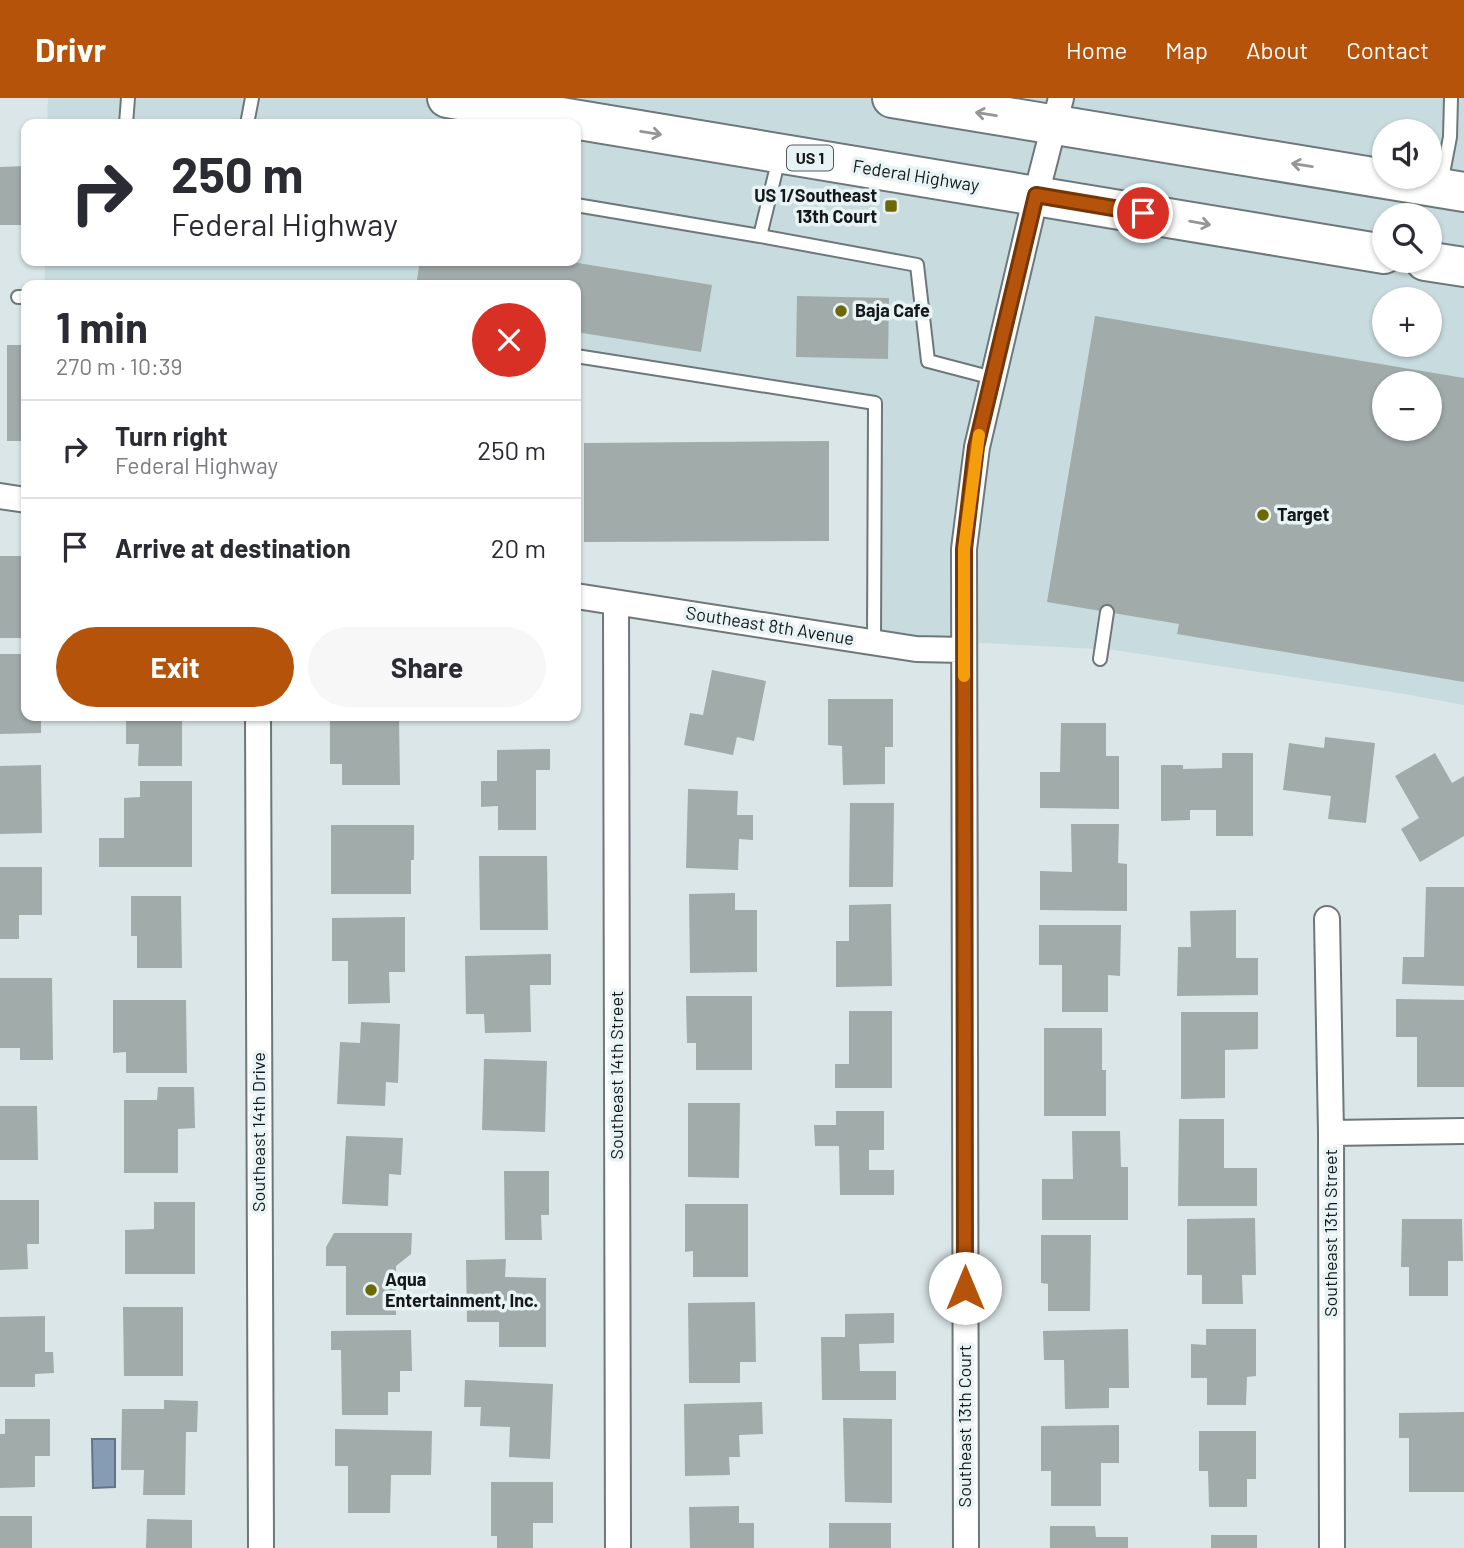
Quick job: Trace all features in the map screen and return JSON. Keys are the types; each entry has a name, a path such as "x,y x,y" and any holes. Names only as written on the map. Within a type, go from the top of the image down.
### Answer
{"main road":[{"path":"892,98 1058,111 1452,190"},
{"name":"Federal Highway","path":"456,104 554,119"},
{"name":"Federal Highway","path":"581,123 1036,195 1372,252"},
{"path":"1442,264 1464,267"}],"street":[{"name":"Southeast 13th Court","path":"966,1548 964,549 976,447 1058,111"},
{"path":"0,496 21,499"},
{"name":"Southeast 8th Avenue","path":"581,597 916,649 964,650"},
{"name":"Southeast 14th Street","path":"616,603 618,1548"},
{"name":"Southeast 14th Drive","path":"258,721 261,1548"},
{"name":"Southeast 13th Street","path":"1327,919 1331,1133 1332,1548"},
{"path":"1331,1133 1464,1131"}],"lane":[{"path":"126,119 128,98"},
{"path":"248,119 252,98"},
{"path":"1451,98 1452,190"},
{"path":"760,236 781,154"},
{"path":"581,206 916,265 928,361 993,378"},
{"path":"581,357 875,403 874,642"},
{"path":"1100,659 1107,612"}],"shaded area":[{"path":"48,98 1464,98 1464,705 1114,650 919,642 881,633 881,396 581,350 581,280 44,280 45,266 581,266 581,119 47,119"}],"water":[{"path":"92,1439 115,1439 115,1487 93,1488"}],"building":[{"path":"21,166 21,225 0,225 0,167"},
{"path":"581,263 712,285 701,352 581,333 581,280 417,280 419,266 581,266"},
{"path":"797,296 889,298 888,359 796,357"},
{"name":"Target","path":"1095,316 1422,371 1372,371 1372,441 1442,441 1442,374 1464,378 1464,682 1177,634 1179,624 1047,602"},
{"path":"7,345 21,345 21,441 7,441"},
{"path":"829,441 829,541 584,542 584,443"},
{"path":"0,556 21,556 21,638 0,638"},
{"path":"0,654 21,654 21,721 41,721 41,733 0,734"},
{"path":"712,670 766,681 754,741 737,737 733,755 684,745 690,713 703,715"},
{"path":"828,699 893,699 893,747 885,747 885,784 843,785 842,746 828,745"},
{"path":"126,721 182,721 182,766 138,766 139,744 126,744"},
{"path":"330,721 399,721 400,785 342,785 342,764 330,764"},
{"path":"1061,723 1106,723 1106,756 1119,756 1119,809 1040,808 1040,772 1060,772"},
{"path":"1325,737 1375,743 1366,823 1328,819 1331,796 1283,790 1289,743 1324,748"},
{"path":"550,749 550,770 536,770 536,830 498,830 498,806 481,807 481,781 497,781 497,750"},
{"path":"1222,753 1253,753 1253,836 1216,836 1216,810 1190,810 1190,820 1161,821 1161,765 1183,765 1183,769 1222,768"},
{"path":"1435,753 1452,783 1464,776 1464,836 1420,862 1401,829 1419,818 1395,776"},
{"path":"41,765 42,833 0,834 0,766"},
{"path":"140,781 192,781 192,867 99,867 99,838 124,838 124,798 140,797"},
{"path":"688,789 738,791 737,815 753,815 753,840 739,839 738,870 686,868"},
{"path":"850,803 894,803 893,887 849,887"},
{"path":"1071,824 1119,824 1118,863 1127,864 1127,911 1040,910 1040,871 1072,872"},
{"path":"331,825 414,825 411,894 331,894"},
{"path":"479,856 547,856 548,930 480,930"},
{"path":"0,867 42,867 42,915 19,915 19,939 0,939"},
{"path":"1426,887 1464,887 1464,986 1402,984 1403,957 1424,957"},
{"path":"735,893 735,910 757,910 757,972 690,973 689,894"},
{"path":"131,896 181,896 182,968 137,968 137,936 131,936"},
{"path":"891,904 892,986 836,987 836,941 849,941 849,905"},
{"path":"1236,910 1236,958 1258,958 1258,995 1177,996 1178,947 1191,947 1190,911"},
{"path":"405,917 405,972 389,972 390,1003 348,1004 348,961 332,961 332,918"},
{"path":"1039,925 1121,925 1120,976 1108,975 1108,1012 1062,1012 1062,965 1039,965"},
{"path":"551,954 551,985 530,985 531,1032 485,1033 484,1014 466,1014 465,956"},
{"path":"0,978 52,978 53,1060 20,1060 20,1048 0,1048"},
{"path":"686,996 752,996 752,1070 696,1070 696,1043 687,1043"},
{"path":"1396,999 1464,1000 1464,1087 1417,1087 1417,1037 1396,1037"},
{"path":"113,1000 186,1000 187,1073 126,1073 126,1052 113,1053"},
{"path":"849,1011 892,1011 892,1088 835,1088 835,1064 849,1064"},
{"path":"1181,1012 1258,1012 1258,1049 1225,1050 1225,1098 1181,1099"},
{"path":"361,1022 400,1024 398,1083 386,1082 385,1106 337,1104 340,1042 360,1043"},
{"path":"1044,1028 1102,1028 1106,1116 1044,1116"},
{"path":"484,1059 547,1061 545,1132 482,1130"},
{"path":"158,1087 194,1087 195,1128 178,1129 178,1173 124,1173 124,1100 157,1100"},
{"path":"688,1103 740,1103 739,1178 688,1177"},
{"path":"0,1106 37,1106 38,1160 0,1160"},
{"path":"836,1111 884,1111 884,1150 869,1150 869,1170 894,1170 894,1195 840,1195 839,1146 815,1146 814,1125 836,1125"},
{"path":"1179,1119 1224,1119 1224,1168 1257,1168 1257,1206 1178,1206"},
{"path":"1072,1131 1120,1131 1121,1167 1128,1167 1128,1220 1042,1220 1042,1179 1073,1179"},
{"path":"346,1136 403,1138 401,1175 389,1174 388,1206 342,1204"},
{"path":"504,1171 549,1171 549,1215 541,1215 542,1240 505,1240"},
{"path":"0,1200 39,1200 39,1244 27,1244 28,1269 0,1270"},
{"path":"154,1202 195,1202 195,1274 125,1274 125,1230 154,1229"},
{"path":"685,1204 748,1204 748,1277 693,1277 693,1251 685,1252"},
{"path":"1255,1218 1256,1275 1242,1275 1243,1304 1202,1304 1202,1275 1187,1275 1187,1219"},
{"path":"1402,1219 1462,1219 1463,1261 1448,1261 1448,1296 1409,1296 1409,1267 1401,1267"},
{"name":"Aqua Entertainment, Inc.","path":"334,1233 412,1233 411,1254 396,1266 396,1315 346,1315 346,1266 326,1266 326,1247"},
{"path":"1041,1235 1091,1235 1090,1311 1048,1311 1048,1284 1041,1283"},
{"path":"506,1259 505,1277 546,1278 546,1347 499,1347 499,1322 467,1322 466,1260"},
{"path":"755,1302 756,1362 740,1362 740,1383 689,1383 688,1303"},
{"path":"123,1307 183,1307 183,1376 124,1376"},
{"path":"894,1313 894,1343 859,1344 860,1371 896,1371 896,1400 822,1400 821,1337 845,1337 845,1314"},
{"path":"45,1316 45,1352 53,1352 54,1373 35,1374 35,1387 0,1387 0,1317"},
{"path":"1128,1329 1129,1388 1109,1388 1109,1408 1065,1409 1064,1360 1044,1360 1043,1331"},
{"path":"1206,1329 1256,1329 1256,1376 1247,1377 1246,1405 1207,1405 1207,1378 1191,1378 1191,1344 1206,1345"},
{"path":"411,1330 412,1371 400,1371 400,1392 388,1392 388,1415 342,1415 341,1350 331,1350 331,1331"},
{"path":"465,1380 553,1384 550,1459 509,1457 510,1427 480,1426 481,1407 464,1407"},
{"path":"164,1400 198,1401 197,1432 186,1432 185,1495 143,1495 144,1470 121,1470 122,1409 164,1409"},
{"path":"762,1402 763,1434 739,1435 740,1457 729,1457 730,1475 685,1476 684,1404"},
{"path":"1464,1412 1464,1492 1409,1492 1409,1438 1399,1438 1399,1413"},
{"path":"843,1418 892,1419 892,1503 845,1502"},
{"path":"5,1419 50,1419 50,1456 35,1456 35,1487 0,1488 0,1434 5,1434"},
{"path":"1119,1425 1119,1463 1101,1463 1101,1506 1051,1506 1051,1471 1041,1471 1041,1426"},
{"path":"335,1429 432,1431 431,1475 391,1475 390,1513 348,1513 348,1466 335,1466"},
{"path":"1199,1431 1256,1431 1256,1479 1247,1479 1247,1507 1209,1507 1208,1471 1199,1471"},
{"path":"491,1482 553,1482 553,1523 533,1523 533,1548 497,1548 497,1536 491,1536"},
{"path":"739,1506 739,1523 754,1523 754,1548 690,1548 689,1507"},
{"path":"0,1516 32,1516 32,1548 0,1548"},
{"path":"147,1519 192,1520 192,1548 146,1548"},
{"path":"829,1523 891,1523 891,1548 829,1548"},
{"path":"1050,1526 1095,1526 1096,1537 1128,1537 1128,1548 1050,1548"},
{"path":"1211,1535 1257,1535 1257,1548 1211,1548"}],"slow traffic":[{"path":"964,676 964,549 979,435"}],"place":[{"name":"US 1/Southeast 13th Court","path":"891,206"},
{"name":"Baja Cafe","path":"841,311"},
{"name":"Target","path":"1263,515"},
{"name":"Aqua Entertainment, Inc.","path":"371,1290"}],"route":[{"path":"965,1288 964,549 976,447 1036,195 1143,213"}]}
